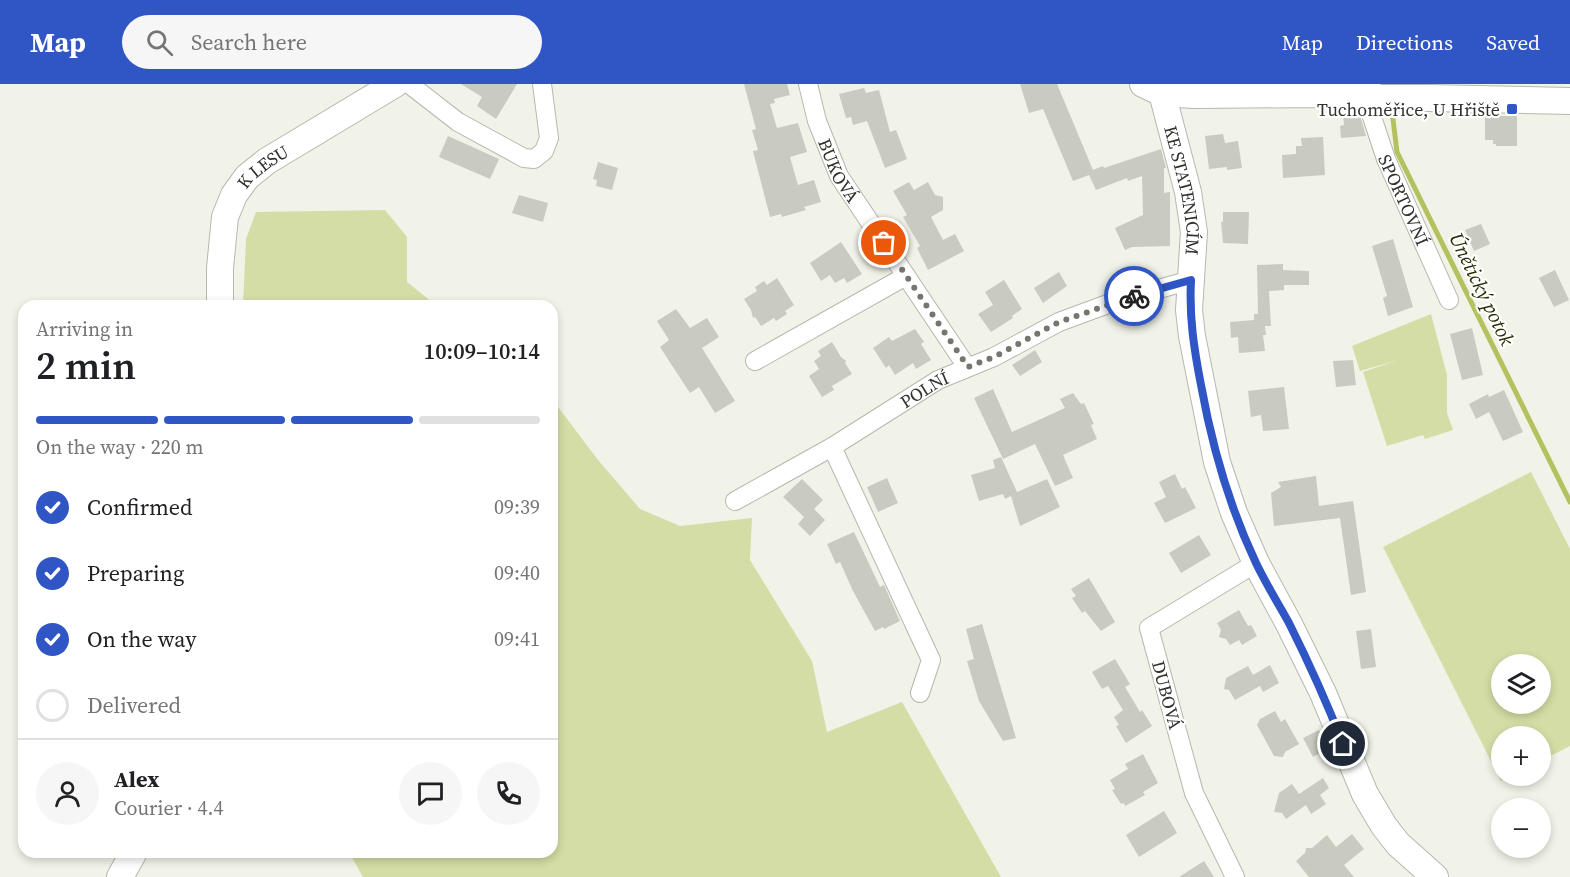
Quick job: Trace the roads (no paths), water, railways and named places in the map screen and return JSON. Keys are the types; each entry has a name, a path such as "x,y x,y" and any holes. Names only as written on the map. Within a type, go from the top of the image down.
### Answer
{"street":[{"name":"K LESU","path":"220,300 220,268 225,217 234,195 248,177 275,157 395,84"},
{"path":"409,84 459,122 524,158 534,159 544,151 549,138 542,84"},
{"name":"BUKOVÁ","path":"808,84 817,121 839,176 968,367"},
{"path":"1152,88 1194,95 1314,89 1570,100"},
{"name":"KE STATENICÍM","path":"1152,88 1183,171 1194,232 1190,310 1192,336 1217,462 1234,513 1256,563 1323,693 1365,794 1398,844 1435,877"},
{"name":"SPORTOVNÍ","path":"1394,94 1386,159 1449,300"},
{"path":"755,361 906,276"},
{"name":"POLNÍ","path":"735,501 832,447 938,380 994,357 1059,322 1116,301 1191,280"},
{"path":"832,447 931,660 920,693"},
{"name":"DUBOVÁ","path":"1234,877 1194,793 1149,628 1256,563"},
{"path":"120,877 131,858"}],"waterway":[{"name":"Únětický potok","path":"1391,103 1397,152 1570,502"}],"place":[{"name":"Tuchoměřice, U Hřiště","path":"1512,109"}]}
